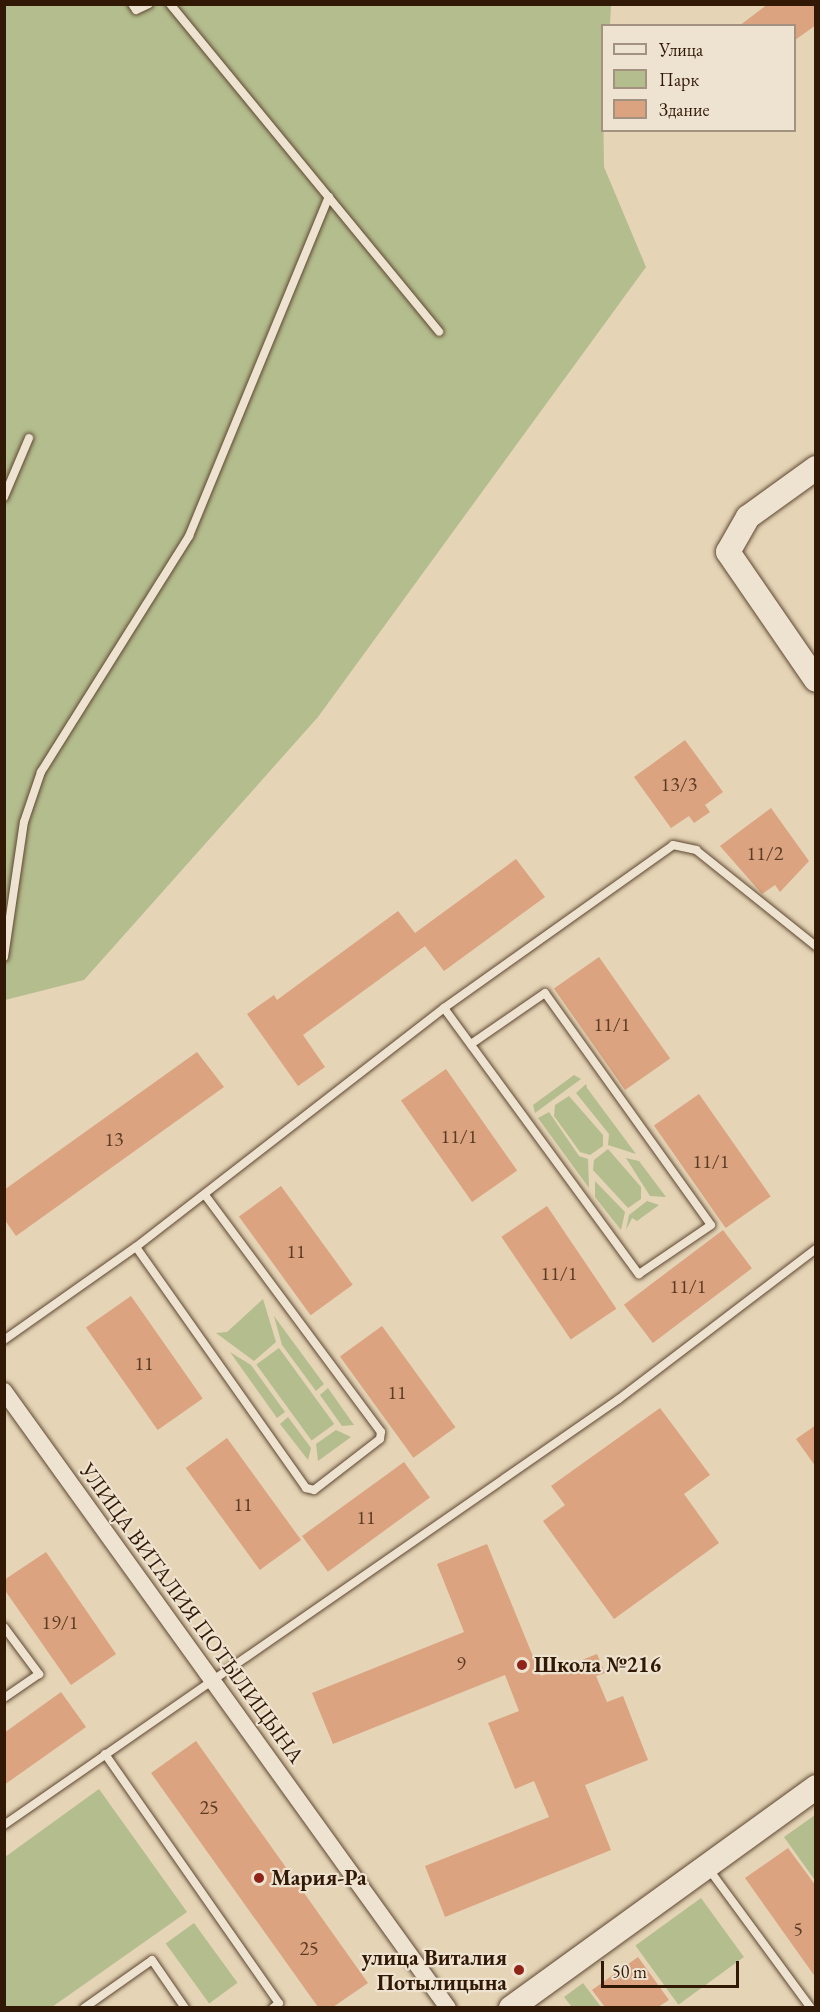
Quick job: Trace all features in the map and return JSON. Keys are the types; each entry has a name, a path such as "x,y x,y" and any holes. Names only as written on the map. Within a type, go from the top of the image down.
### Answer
{"street":[{"path":"816,468 748,517 728,552 816,681"},
{"name":"УЛИЦА ВИТАЛИЯ ПОТЫЛИЦЫНА","path":"4,1391 448,2007"},
{"path":"511,2007 816,1787"}],"lane":[{"path":"132,4 136,10 149,4"},
{"path":"170,4 439,332"},
{"path":"4,957 24,822 41,772 189,536 329,197"},
{"path":"4,496 30,438"},
{"path":"4,1340 136,1247 205,1195 444,1008 673,846 696,850 816,946"},
{"path":"444,1008 639,1274 711,1225 545,993 471,1044"},
{"path":"136,1247 306,1488 314,1490 380,1439 381,1432 205,1195"},
{"path":"4,1825 620,1398 816,1250"},
{"path":"4,1627 39,1674 4,1698"},
{"path":"105,1754 279,2003 273,2007"},
{"path":"708,1867 811,2007"},
{"path":"84,2007 152,1960 185,2007"}],"green space":[{"path":"4,5 611,5 610,24 601,24 601,132 604,132 604,167 646,267 318,717 84,980 5,1000"},
{"path":"574,1075 581,1079 535,1113 533,1105"},
{"path":"586,1084 636,1154 608,1145 609,1134 576,1093"},
{"path":"569,1096 603,1135 603,1146 590,1155 580,1152 554,1116 555,1105"},
{"path":"549,1112 579,1156 588,1159 589,1188 538,1118"},
{"path":"608,1149 641,1187 641,1199 628,1208 593,1170 594,1160"},
{"path":"626,1158 639,1161 666,1197 650,1196"},
{"path":"595,1181 625,1212 621,1230 595,1197"},
{"path":"647,1201 659,1205 637,1221 632,1218 626,1230 629,1215"},
{"path":"263,1299 276,1342 254,1361 216,1333 227,1332"},
{"path":"274,1316 324,1384 316,1391 282,1345"},
{"path":"279,1348 334,1424 312,1441 256,1364"},
{"path":"230,1352 251,1365 285,1412 277,1418"},
{"path":"328,1388 354,1425 342,1426 320,1395"},
{"path":"288,1417 311,1448 308,1460 280,1424"},
{"path":"336,1430 351,1437 318,1461 316,1444"},
{"path":"99,1789 187,1912 52,2007 5,2007 5,1857"},
{"path":"815,1815 816,1874 814,1879 784,1837"},
{"path":"701,1898 744,1957 678,2005 635,1946"},
{"path":"194,1923 237,1983 209,2003 166,1944"},
{"path":"583,1983 601,2007 572,2007 564,1997"}],"building":[{"path":"768,4 816,4 816,25 796,39 796,24 742,24"},
{"path":"685,740 723,792 705,805 710,812 694,823 689,816 671,828 634,777"},
{"path":"771,808 809,861 780,892 775,885 762,894 720,846"},
{"path":"516,859 545,897 444,971 425,946 303,1035 325,1067 298,1086 247,1014 274,995 277,1000 398,911 415,933"},
{"path":"599,957 670,1059 625,1090 554,989"},
{"path":"197,1052 224,1087 16,1236 4,1219 4,1190"},
{"path":"446,1069 517,1171 472,1202 401,1101"},
{"path":"699,1094 771,1196 726,1228 654,1126"},
{"path":"281,1186 353,1285 311,1315 239,1217"},
{"path":"547,1206 616,1309 571,1340 501,1237"},
{"path":"723,1230 752,1268 653,1343 624,1305"},
{"path":"131,1296 203,1398 158,1430 86,1328"},
{"path":"382,1326 455,1427 413,1458 340,1357"},
{"path":"660,1408 710,1475 684,1494 719,1543 614,1619 543,1521 565,1505 551,1486"},
{"path":"816,1425 816,1467 796,1439"},
{"path":"227,1438 301,1540 260,1570 186,1468"},
{"path":"404,1462 430,1498 328,1572 302,1536"},
{"path":"487,1544 541,1676 597,1654 605,1673 596,1676 607,1702 623,1696 648,1760 585,1785 611,1850 445,1917 425,1866 549,1817 534,1781 515,1789 488,1723 519,1711 505,1675 333,1744 312,1693 464,1632 437,1564"},
{"path":"46,1552 116,1654 71,1685 4,1589 4,1580"},
{"path":"61,1692 86,1727 4,1785 4,1733"},
{"path":"196,1741 368,1983 333,2007 318,2007 151,1773"},
{"path":"788,1848 816,1886 816,1978 745,1878"},
{"path":"638,1957 669,2000 658,2007 605,2007 592,1990"}],"place":[{"name":"Школа №216","path":"522,1665"},
{"name":"Мария-Ра","path":"259,1878"},
{"name":"улица Виталия Потылицына","path":"519,1970"}]}
